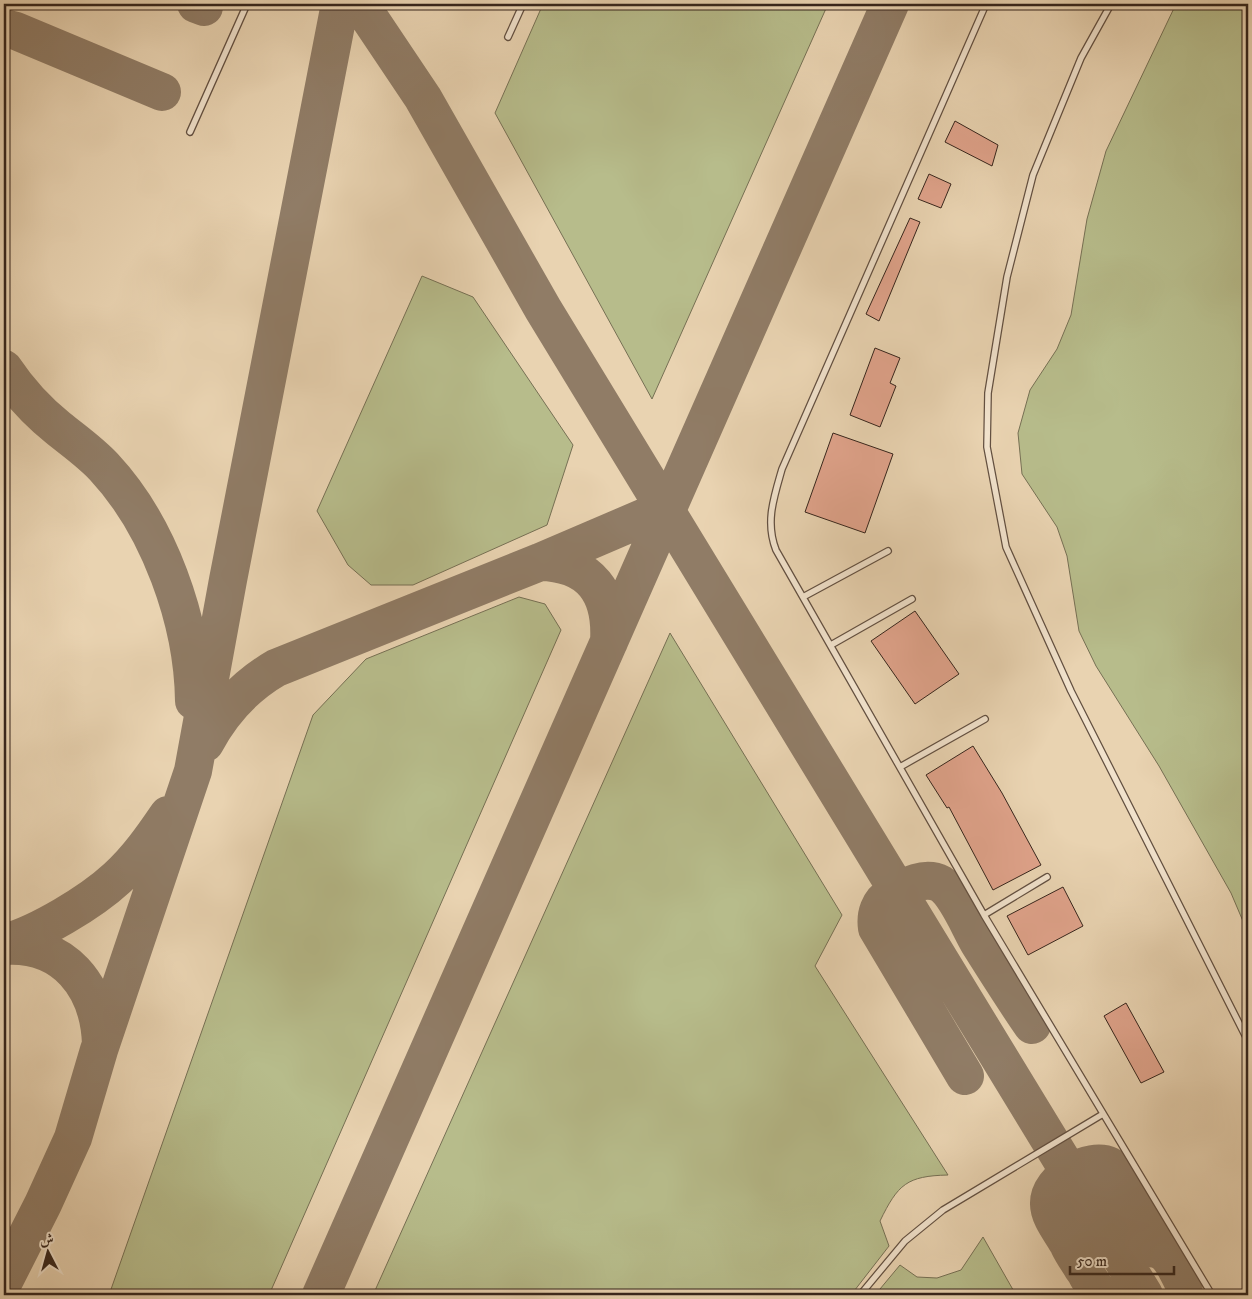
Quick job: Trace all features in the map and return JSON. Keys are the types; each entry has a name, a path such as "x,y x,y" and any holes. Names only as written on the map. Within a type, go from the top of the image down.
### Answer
{"lane":[{"path":"190,132 247,4"},
{"path":"508,37 523,4"},
{"path":"986,4 782,470 771,508 770,530 776,550 984,915 1212,1295"},
{"path":"1111,4 1081,58 1033,175 1006,287 988,393 987,447 1006,546 1071,691 1248,1041"},
{"path":"803,597 888,550"},
{"path":"830,646 912,599"},
{"path":"900,767 985,719"},
{"path":"984,915 1047,877"},
{"path":"860,1295 905,1241 943,1210 1103,1114"}],"green space":[{"path":"543,4 828,4 652,399 495,113"},
{"path":"1176,4 1248,4 1248,933 1231,893 1159,766 1096,666 1079,631 1067,556 1057,527 1022,474 1018,433 1030,390 1057,349 1071,315 1087,219 1106,151"},
{"path":"422,276 473,297 573,445 547,525 413,585 371,585 348,565 317,511"},
{"path":"519,597 545,604 561,630 269,1295 109,1295 313,715 366,659"},
{"path":"670,633 842,915 815,966 948,1175 923,1177 913,1180 905,1184 892,1198 880,1221 889,1246 851,1295 373,1295"},
{"path":"983,1237 1016,1295 875,1295 900,1265 917,1277 937,1278 961,1270"}],"building":[{"path":"955,121 998,145 992,166 945,142"},
{"path":"929,174 951,184 941,208 918,199"},
{"path":"910,218 920,222 879,321 866,314"},
{"path":"875,348 900,358 890,383 896,386 880,427 850,415"},
{"path":"833,433 893,454 865,533 805,512"},
{"path":"915,611 959,674 915,704 871,641"},
{"path":"973,746 1002,793 1041,865 993,890 949,807 947,808 926,775"},
{"path":"1063,887 1083,926 1028,955 1007,916"},
{"path":"1126,1003 1164,1072 1141,1083 1104,1016"}],"taxiway":[{"path":"196,4 204,7"},
{"path":"4,1281 43,1204 73,1138 99,1050 193,771 228,580 340,4"},
{"path":"360,4 423,98 543,309 1144,1295"},
{"path":"321,1295 890,4"},
{"path":"4,28 16,31 162,92"},
{"path":"4,369 43,415 88,451 104,467 124,491 141,517 156,546 180,607 192,670 194,701"},
{"path":"205,743 219,720 235,700 254,683 276,668 540,562 666,508"},
{"path":"540,562 573,568 595,584 602,595 607,609 609,642"},
{"path":"4,943 18,939 48,925 79,907 106,887 138,856 168,815"},
{"path":"965,1076 877,928 877,918 883,901 896,892 921,881 941,884 958,903 980,945 1032,1025"},
{"path":"4,946 25,947 44,951 61,960 74,972 85,986 93,1004 99,1023 101,1044"},
{"path":"1067,1242 1053,1219 1049,1204 1055,1186 1072,1172 1092,1164 1110,1166 1122,1176 1135,1200"},
{"path":"1083,1269 1065,1235 1067,1220 1082,1204 1104,1194 1116,1193 1126,1195 1135,1200 1151,1226"},
{"path":"1100,1295 1086,1272 1082,1257 1084,1249 1089,1242 1106,1228 1126,1221 1144,1221 1154,1230 1166,1252"},
{"path":"1143,1249 1152,1248 1164,1253 1173,1263 1184,1284"}]}
